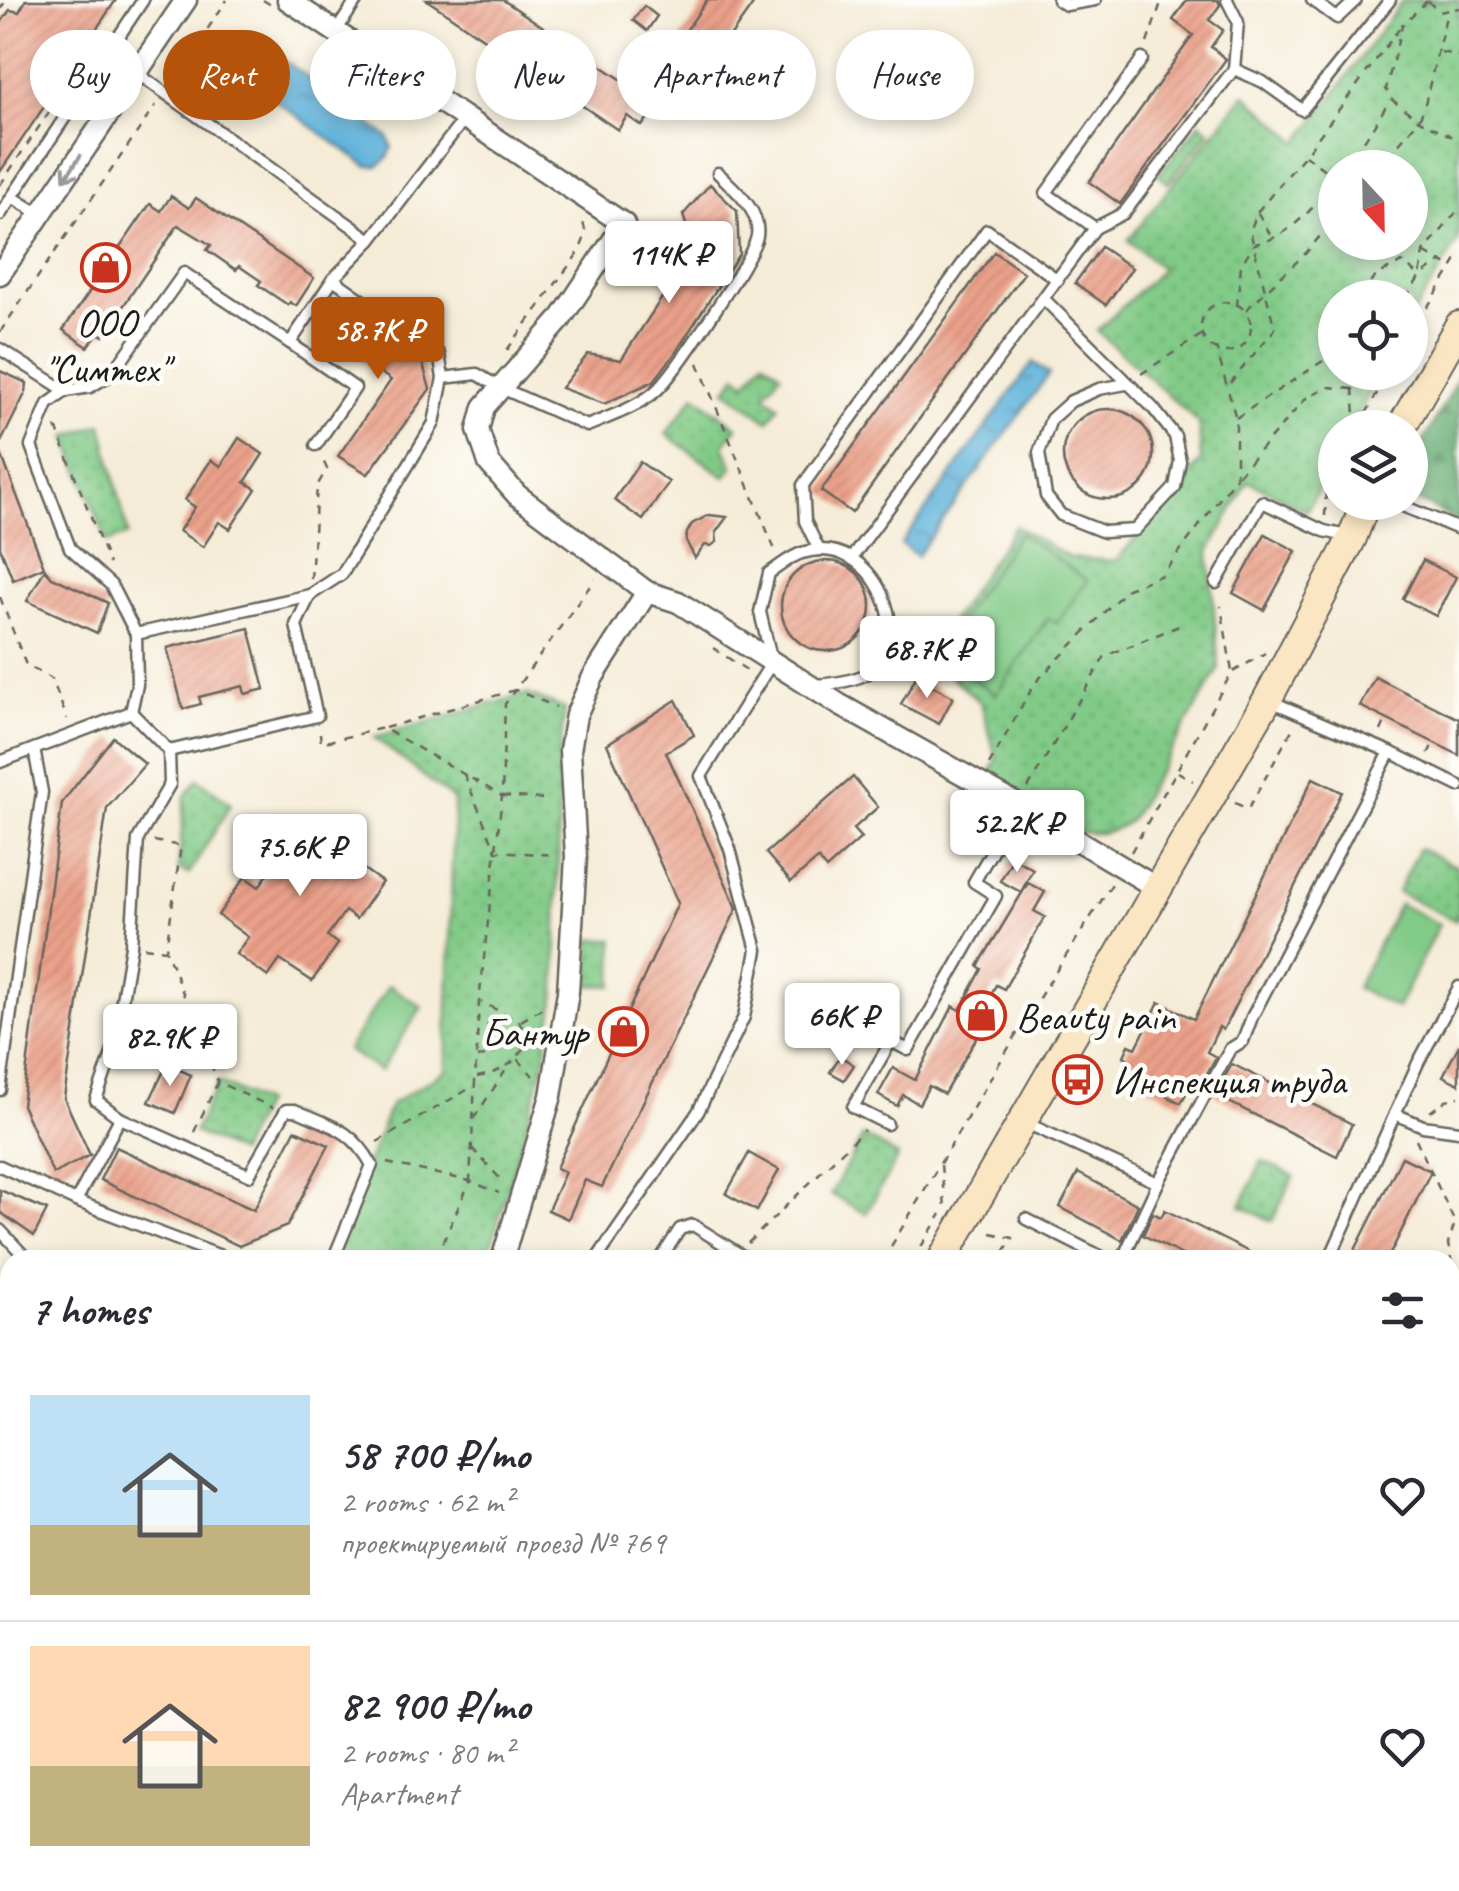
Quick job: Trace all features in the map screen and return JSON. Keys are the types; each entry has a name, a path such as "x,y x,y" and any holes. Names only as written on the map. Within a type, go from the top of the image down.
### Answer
{"main road":[{"path":"1411,410 1459,326"},
{"path":"948,1250 1267,700 1359,520"}],"street":[{"path":"143,62 186,0"},
{"path":"284,5 332,30"},
{"path":"456,112 624,224 560,320 493,383 478,430 489,463 518,495 647,592 678,602 767,670 809,686 1157,888"},
{"path":"0,274 8,246 41,214 104,120"},
{"path":"505,1250 550,1096 568,992 576,857 570,750 576,715 592,677 647,592"}],"lane":[{"path":"0,215 143,0"},
{"path":"337,30 358,0"},
{"path":"1058,0 1066,4 1095,0"},
{"path":"853,556 1094,228 1124,213 1234,69 1238,22 1227,0"},
{"path":"1312,0 1337,18 1356,0"},
{"path":"1234,69 1264,82 1302,110 1390,0"},
{"path":"1094,228 1046,193 1142,59"},
{"path":"290,343 333,279 372,240 465,118"},
{"path":"206,120 372,240"},
{"path":"443,378 477,374 587,426 660,388 745,264 758,234 748,203 718,173"},
{"path":"12,197 41,214"},
{"path":"820,550 805,521 803,485 987,230 1058,280"},
{"path":"131,712 137,685 136,634 111,585 70,548 30,446 48,404 66,391 90,386 112,374 184,273 354,388 316,445"},
{"path":"136,634 310,595 342,574 434,423 443,378 439,354 333,279"},
{"path":"1044,300 1153,408 1175,436 1180,462 1175,486 1135,530 1104,532 1061,515 1046,496 1039,453 1051,419 1071,402 1099,389 1126,384"},
{"path":"0,349 66,391"},
{"path":"1216,583 1262,502 1324,531 1352,538"},
{"path":"1428,516 1459,529"},
{"path":"603,1250 698,1112 744,1017 757,950 730,848 701,776 767,670 760,612 769,573 801,553 831,549 853,556 878,582 888,612 890,646 871,672 809,686"},
{"path":"168,752 317,716 296,624 310,595"},
{"path":"1267,700 1459,786"},
{"path":"0,762 131,712"},
{"path":"131,712 168,752 170,784 138,839 131,946 114,1048 96,1100 120,1118 249,1176 286,1110 296,1110 350,1136 360,1143 372,1164 337,1250"},
{"path":"0,1090 42,792 34,749"},
{"path":"1127,1250 1230,1049 1243,1041 1390,752"},
{"path":"887,1124 853,1107 891,1041 908,1050 996,896 974,882 1018,805"},
{"path":"1334,1250 1418,1062 1459,986"},
{"path":"1395,1114 1417,1124 1459,1131"},
{"path":"76,1200 120,1118"},
{"path":"1021,1120 1158,1183"},
{"path":"0,1166 205,1250"},
{"path":"1026,1220 1088,1250"},
{"path":"666,1250 680,1229 693,1225 732,1250"},
{"path":"0,1230 19,1250"}],"path":[{"path":"0,10 6,0"},
{"path":"207,30 227,0"},
{"path":"263,0 284,5"},
{"path":"1142,59 1162,0"},
{"path":"1228,384 1275,328 1250,232 1258,211 1306,155 1402,25 1427,0 1438,12 1459,8"},
{"path":"1393,150 1418,120 1447,12"},
{"path":"1402,25 1386,89 1391,99 1418,120 1459,140"},
{"path":"1439,52 1459,56"},
{"path":"0,332 163,95"},
{"path":"1358,150 1391,99"},
{"path":"0,185 44,120"},
{"path":"1306,155 1318,165"},
{"path":"0,173 6,176"},
{"path":"1237,306 1241,265 1254,244 1274,241 1318,200"},
{"path":"1428,247 1459,209"},
{"path":"493,383 579,252 586,234 577,210"},
{"path":"1258,211 1274,241"},
{"path":"1244,312 1318,239"},
{"path":"1428,254 1450,267"},
{"path":"1428,304 1459,257"},
{"path":"1417,280 1423,260"},
{"path":"1420,276 1442,261"},
{"path":"1372,280 1402,262 1420,276"},
{"path":"1229,301 1244,312 1251,319 1249,338 1234,350 1224,352 1207,343 1202,334 1204,315 1210,307 1229,301"},
{"path":"1126,384 1202,334"},
{"path":"690,344 782,565"},
{"path":"1216,347 1236,419 1236,477"},
{"path":"1236,419 1318,364"},
{"path":"978,783 1035,683 1127,589 1162,575 1236,477 1308,396 1321,390"},
{"path":"48,404 110,567 111,585"},
{"path":"310,595 318,486 327,469 316,445"},
{"path":"1324,520 1324,531"},
{"path":"439,1250 470,1181 479,1002 502,796 505,704 607,562"},
{"path":"0,597 26,665 52,679 73,734"},
{"path":"1222,606 1232,672"},
{"path":"1018,805 1105,656 1179,626"},
{"path":"706,644 767,670"},
{"path":"889,1250 1028,1015 1122,867 1232,672 1269,651"},
{"path":"317,716 321,743 515,690 576,715"},
{"path":"383,728 502,796 542,799"},
{"path":"464,774 496,850"},
{"path":"138,839 181,846 166,950 218,1082 283,1113"},
{"path":"496,850 576,857"},
{"path":"131,946 166,950"},
{"path":"520,1021 568,992"},
{"path":"473,1119 528,1040 520,1021 495,1006 479,1002"},
{"path":"476,1058 493,1054 502,1043 498,1030 478,1020"},
{"path":"476,1078 508,1066"},
{"path":"188,1148 218,1082"},
{"path":"360,1143 365,1149 475,1085"},
{"path":"1449,1250 1455,1223 1416,1138 1417,1124 1446,1100 1459,1097"},
{"path":"742,1250 876,1118"},
{"path":"471,1147 522,1202"},
{"path":"386,1163 470,1181 522,1202"},
{"path":"919,1250 946,1206 940,1164"},
{"path":"991,1233 1013,1238 1005,1250"}],"green space":[{"path":"1403,0 1459,0 1459,240 1428,290 1428,280 1318,280 1318,390 1372,390 1360,410 1318,410 1318,490 1307,511 1248,481 1209,552 1219,669 1130,820 1112,830 1075,831 1038,814 986,780 997,760 981,703 927,656 1015,526 1070,558 1116,561 1201,461 1199,423 1097,331 1162,269 1128,240 1245,94 1299,142"},
{"path":"1200,123 1210,131 1168,183 1158,175"},
{"path":"764,360 781,373 765,394 779,406 768,421 726,390 737,375 747,382"},
{"path":"1459,376 1459,523 1428,506 1428,433"},
{"path":"695,395 737,427 724,445 733,467 725,477 666,434"},
{"path":"102,424 128,535 107,543 67,436"},
{"path":"1019,533 1087,580 1057,623 1048,618 996,694 936,654"},
{"path":"526,694 565,709 560,748 556,993 543,1068 490,1250 332,1250 391,1104 446,1070 454,800 374,737"},
{"path":"198,779 231,804 189,874 178,869 185,796"},
{"path":"1419,848 1459,868 1456,921 1397,892"},
{"path":"1399,904 1439,924 1397,1008 1356,988"},
{"path":"591,940 614,940 613,986 589,985"},
{"path":"389,985 422,1007 380,1071 347,1050"},
{"path":"218,1082 263,1103 239,1153 194,1132"},
{"path":"863,1136 898,1156 866,1214 831,1194"},
{"path":"1262,1161 1294,1176 1272,1221 1241,1206"}],"water":[{"path":"290,64 310,79 310,120 365,120 388,137 392,148 388,158 378,166 367,166 290,111"},
{"path":"1033,362 1049,374 917,556 901,544"}],"building":[{"path":"26,0 116,0 96,30 30,30 30,120 35,120 0,172 0,24 10,10 19,12"},
{"path":"427,0 503,0 548,30 476,30 476,33"},
{"path":"707,0 756,0 735,30 687,30"},
{"path":"1187,0 1218,0 1220,5 1209,20 1223,30 1211,47 1226,59 1120,204 1089,182 1193,35 1173,20"},
{"path":"644,6 657,16 648,30 633,20"},
{"path":"597,63 617,77 617,120 624,120 618,130 597,116"},
{"path":"710,184 737,211 739,254 676,352 654,381 604,404 561,388 588,354 621,360 694,249 683,215"},
{"path":"171,196 189,208 196,198 314,278 296,306 290,302 288,305 258,285 261,281 239,266 236,270 207,250 211,245 178,225 103,336 98,333 88,347 63,330 150,204 161,211"},
{"path":"1101,247 1132,268 1106,305 1075,283"},
{"path":"994,252 1024,273 852,513 821,491"},
{"path":"337,299 419,351 430,389 368,474 338,456 391,380 318,330"},
{"path":"0,371 27,383 0,444"},
{"path":"1108,409 1140,422 1153,454 1140,486 1108,499 1076,486 1063,454 1076,422"},
{"path":"239,438 263,454 245,482 256,489 230,529 219,522 203,547 179,531 195,507 185,500 211,460 221,466"},
{"path":"0,451 44,567 13,580 0,547"},
{"path":"640,462 669,482 643,520 614,500"},
{"path":"709,515 727,517 716,532 717,542 705,545 695,558 686,541 687,533 692,524"},
{"path":"1265,534 1296,551 1264,610 1233,593"},
{"path":"1423,560 1456,577 1436,616 1403,599"},
{"path":"826,561 858,574 871,606 858,638 826,651 794,638 781,606 794,574"},
{"path":"45,569 52,577 108,603 97,633 27,601"},
{"path":"249,628 265,689 245,694 243,686 199,697 201,704 183,709 167,648"},
{"path":"916,677 953,697 939,724 901,704"},
{"path":"1375,677 1459,719 1459,755 1360,706"},
{"path":"676,700 694,735 666,752 737,908 602,1187 585,1180 568,1219 548,1210 565,1172 556,1168 678,903 607,744"},
{"path":"113,737 145,764 107,808 64,1098 90,1155 53,1174 22,1105 62,803"},
{"path":"853,777 878,807 853,829 861,838 826,869 818,859 791,882 766,853"},
{"path":"1313,778 1342,792 1223,1030 1219,1027 1207,1052 1216,1057 1199,1088 1191,1084 1181,1103 1123,1074 1130,1060 1124,1056 1129,1045 1136,1048 1159,1002 1194,1019"},
{"path":"288,816 319,837 331,820 363,843 351,860 382,882 356,919 345,911 327,936 338,944 312,981 280,960 268,977 236,954 248,937 218,915 245,877 259,887 278,859 264,850"},
{"path":"1013,858 1033,869 1021,892 1000,881"},
{"path":"1028,883 1045,892 1034,911 1045,917 1004,989 996,985 982,1010 990,1015 944,1094 929,1086 919,1104 903,1095 897,1106 878,1095 893,1068 915,1080 953,1006 960,1010 982,969 978,966"},
{"path":"1459,1045 1459,1084 1443,1076"},
{"path":"840,1056 854,1065 844,1080 830,1072"},
{"path":"167,1064 191,1075 175,1113 149,1102"},
{"path":"1232,1064 1352,1124 1337,1156 1215,1095"},
{"path":"295,1130 329,1145 287,1226 239,1246 100,1180 116,1147 254,1210"},
{"path":"749,1153 779,1170 757,1211 726,1194"},
{"path":"1402,1157 1431,1171 1392,1250 1355,1250"},
{"path":"1078,1173 1138,1205 1122,1240 1060,1207"},
{"path":"0,1190 47,1210 34,1236 0,1212"},
{"path":"1165,1210 1245,1250 1172,1250 1143,1235 1153,1213 1161,1217"}],"place":[{"name":"ООО \"Симтех\"","path":"106,267"},
{"name":"Beauty pain","path":"981,1016"},
{"name":"Бантур","path":"623,1032"},
{"name":"Инспекция труда","path":"1077,1080"}]}
